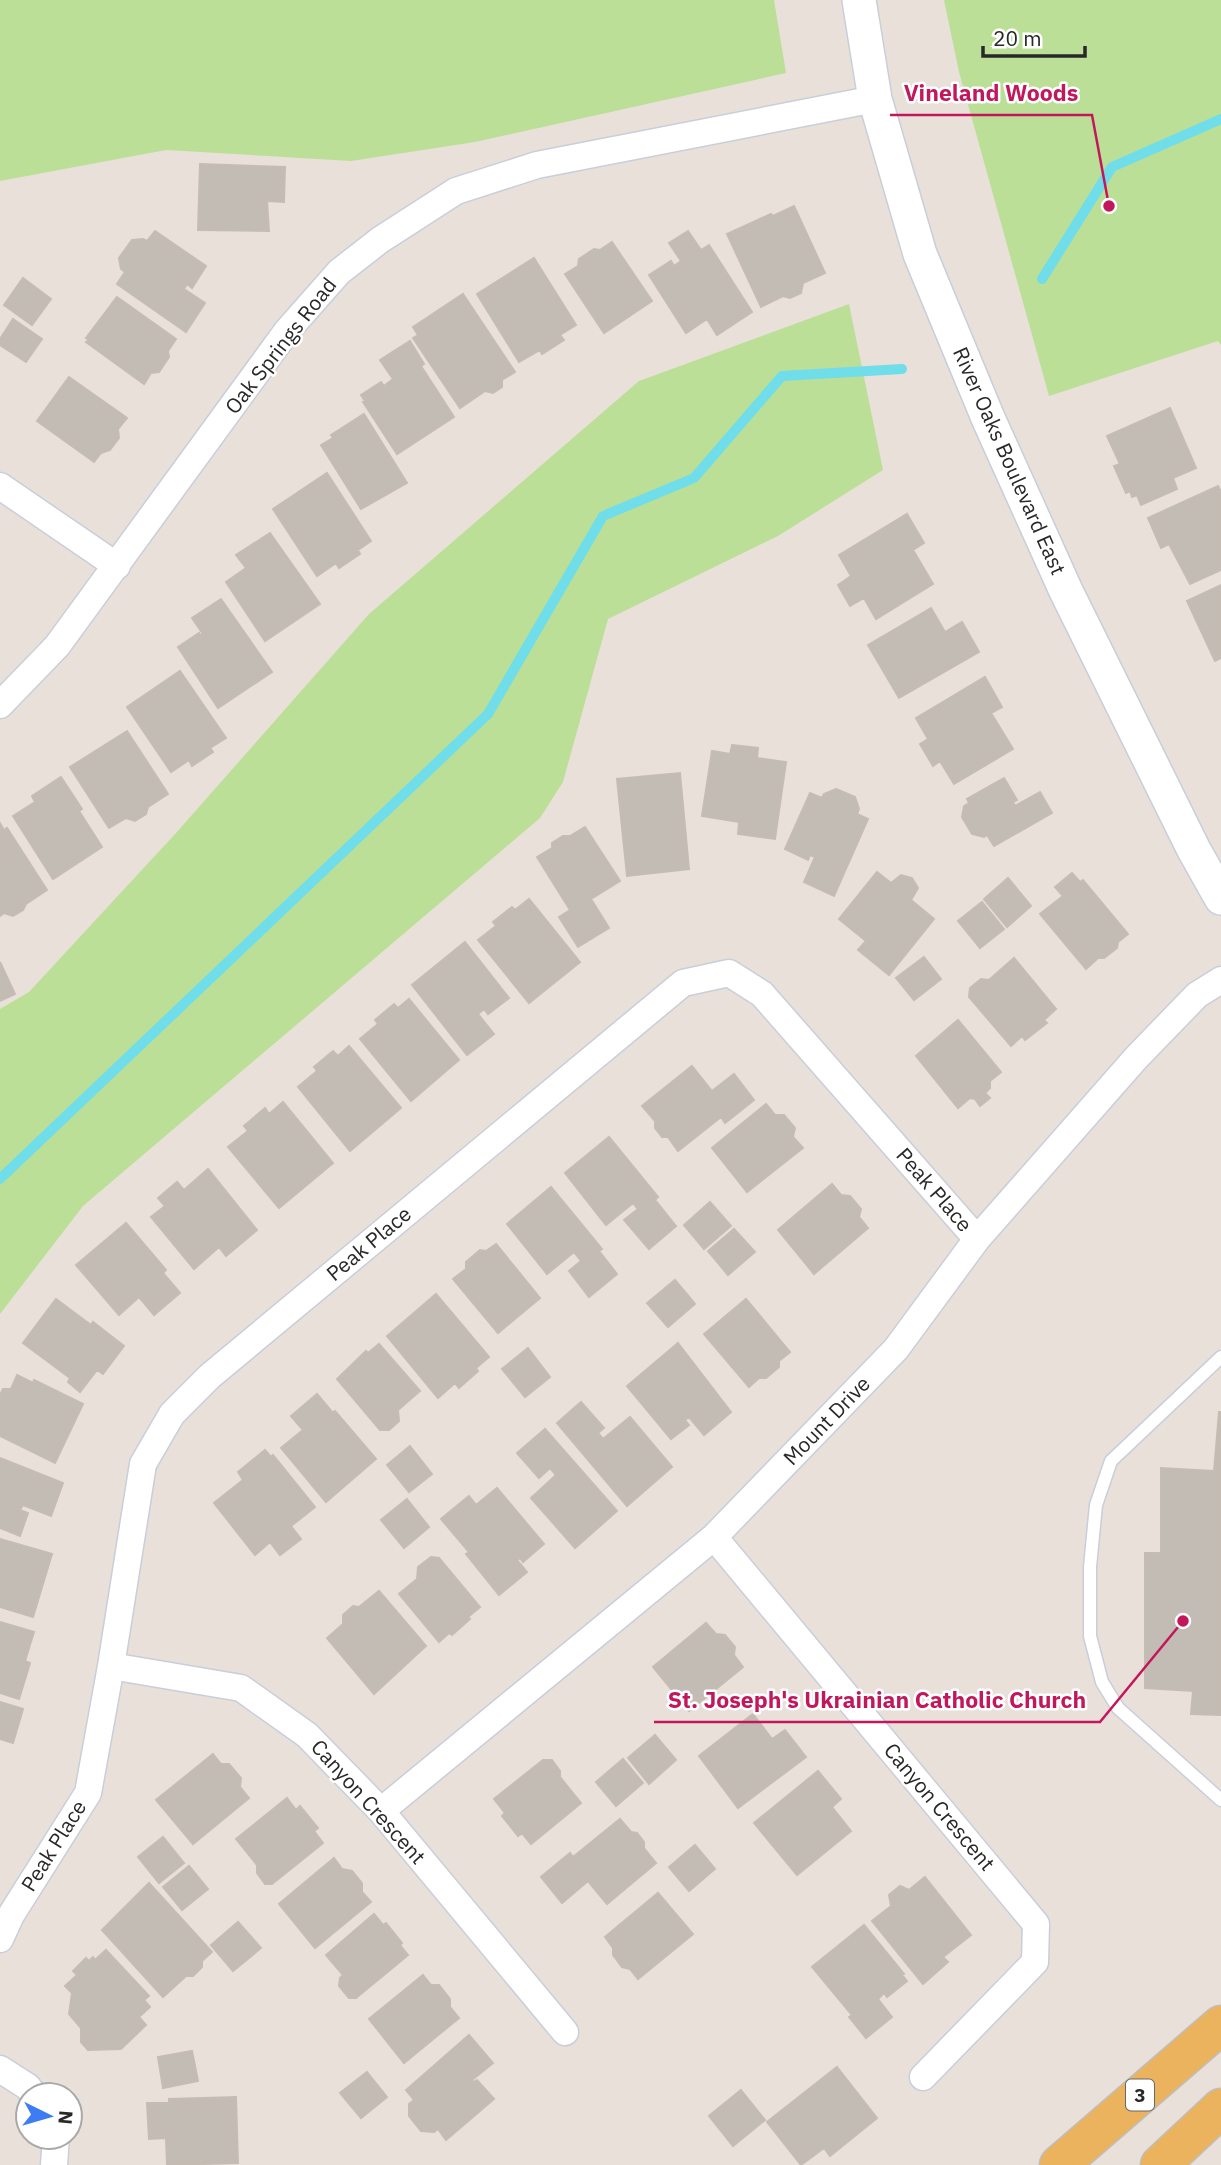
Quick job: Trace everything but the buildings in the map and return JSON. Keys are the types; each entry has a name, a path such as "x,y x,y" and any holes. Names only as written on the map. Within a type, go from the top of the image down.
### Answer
{"main road":[{"name":"3","path":"1059,2165 1221,2025"},
{"path":"1160,2165 1221,2108"}],"street":[{"name":"River Oaks Boulevard East","path":"859,0 875,99 920,254 988,418 1066,591 1194,850 1221,898"},
{"name":"Oak Springs Road","path":"0,705 57,646 287,331 339,272 380,240 456,191 537,165 875,99"},
{"path":"0,486 117,566"},
{"name":"Peak Place","path":"0,1939 11,1915 88,1793 143,1464 172,1414 210,1376 683,983 729,972 762,994 977,1240"},
{"name":"Mount Drive","path":"381,1811 714,1537 896,1349 977,1240 1136,1058 1197,995 1221,980"},
{"name":"Canyon Crescent","path":"714,1537 1036,1924 1035,1962 923,2077"},
{"name":"Canyon Crescent","path":"111,1666 241,1688 307,1735 381,1811 565,2032"},
{"path":"0,2069 19,2081"}],"lane":[{"path":"1221,1357 1111,1461 1096,1505 1090,1567 1090,1636 1102,1682 1118,1709 1221,1800"}],"green space":[{"path":"0,0 774,0 786,73 475,142 351,161 166,150 0,181"},
{"path":"944,0 1221,0 1221,345 1218,341 1049,396 959,72"},
{"path":"849,304 883,470 778,536 608,619 563,782 540,818 83,1206 0,1314 0,1009 29,992 176,833 369,614 639,381"}],"waterway":[{"path":"1042,279 1112,167 1221,119"},
{"path":"0,1179 488,714 603,516 694,478 782,376 902,369"}],"place":[{"name":"Vineland Woods","path":"1109,206"},
{"name":"St. Joseph's Ukrainian Catholic Church","path":"1183,1621"}]}
